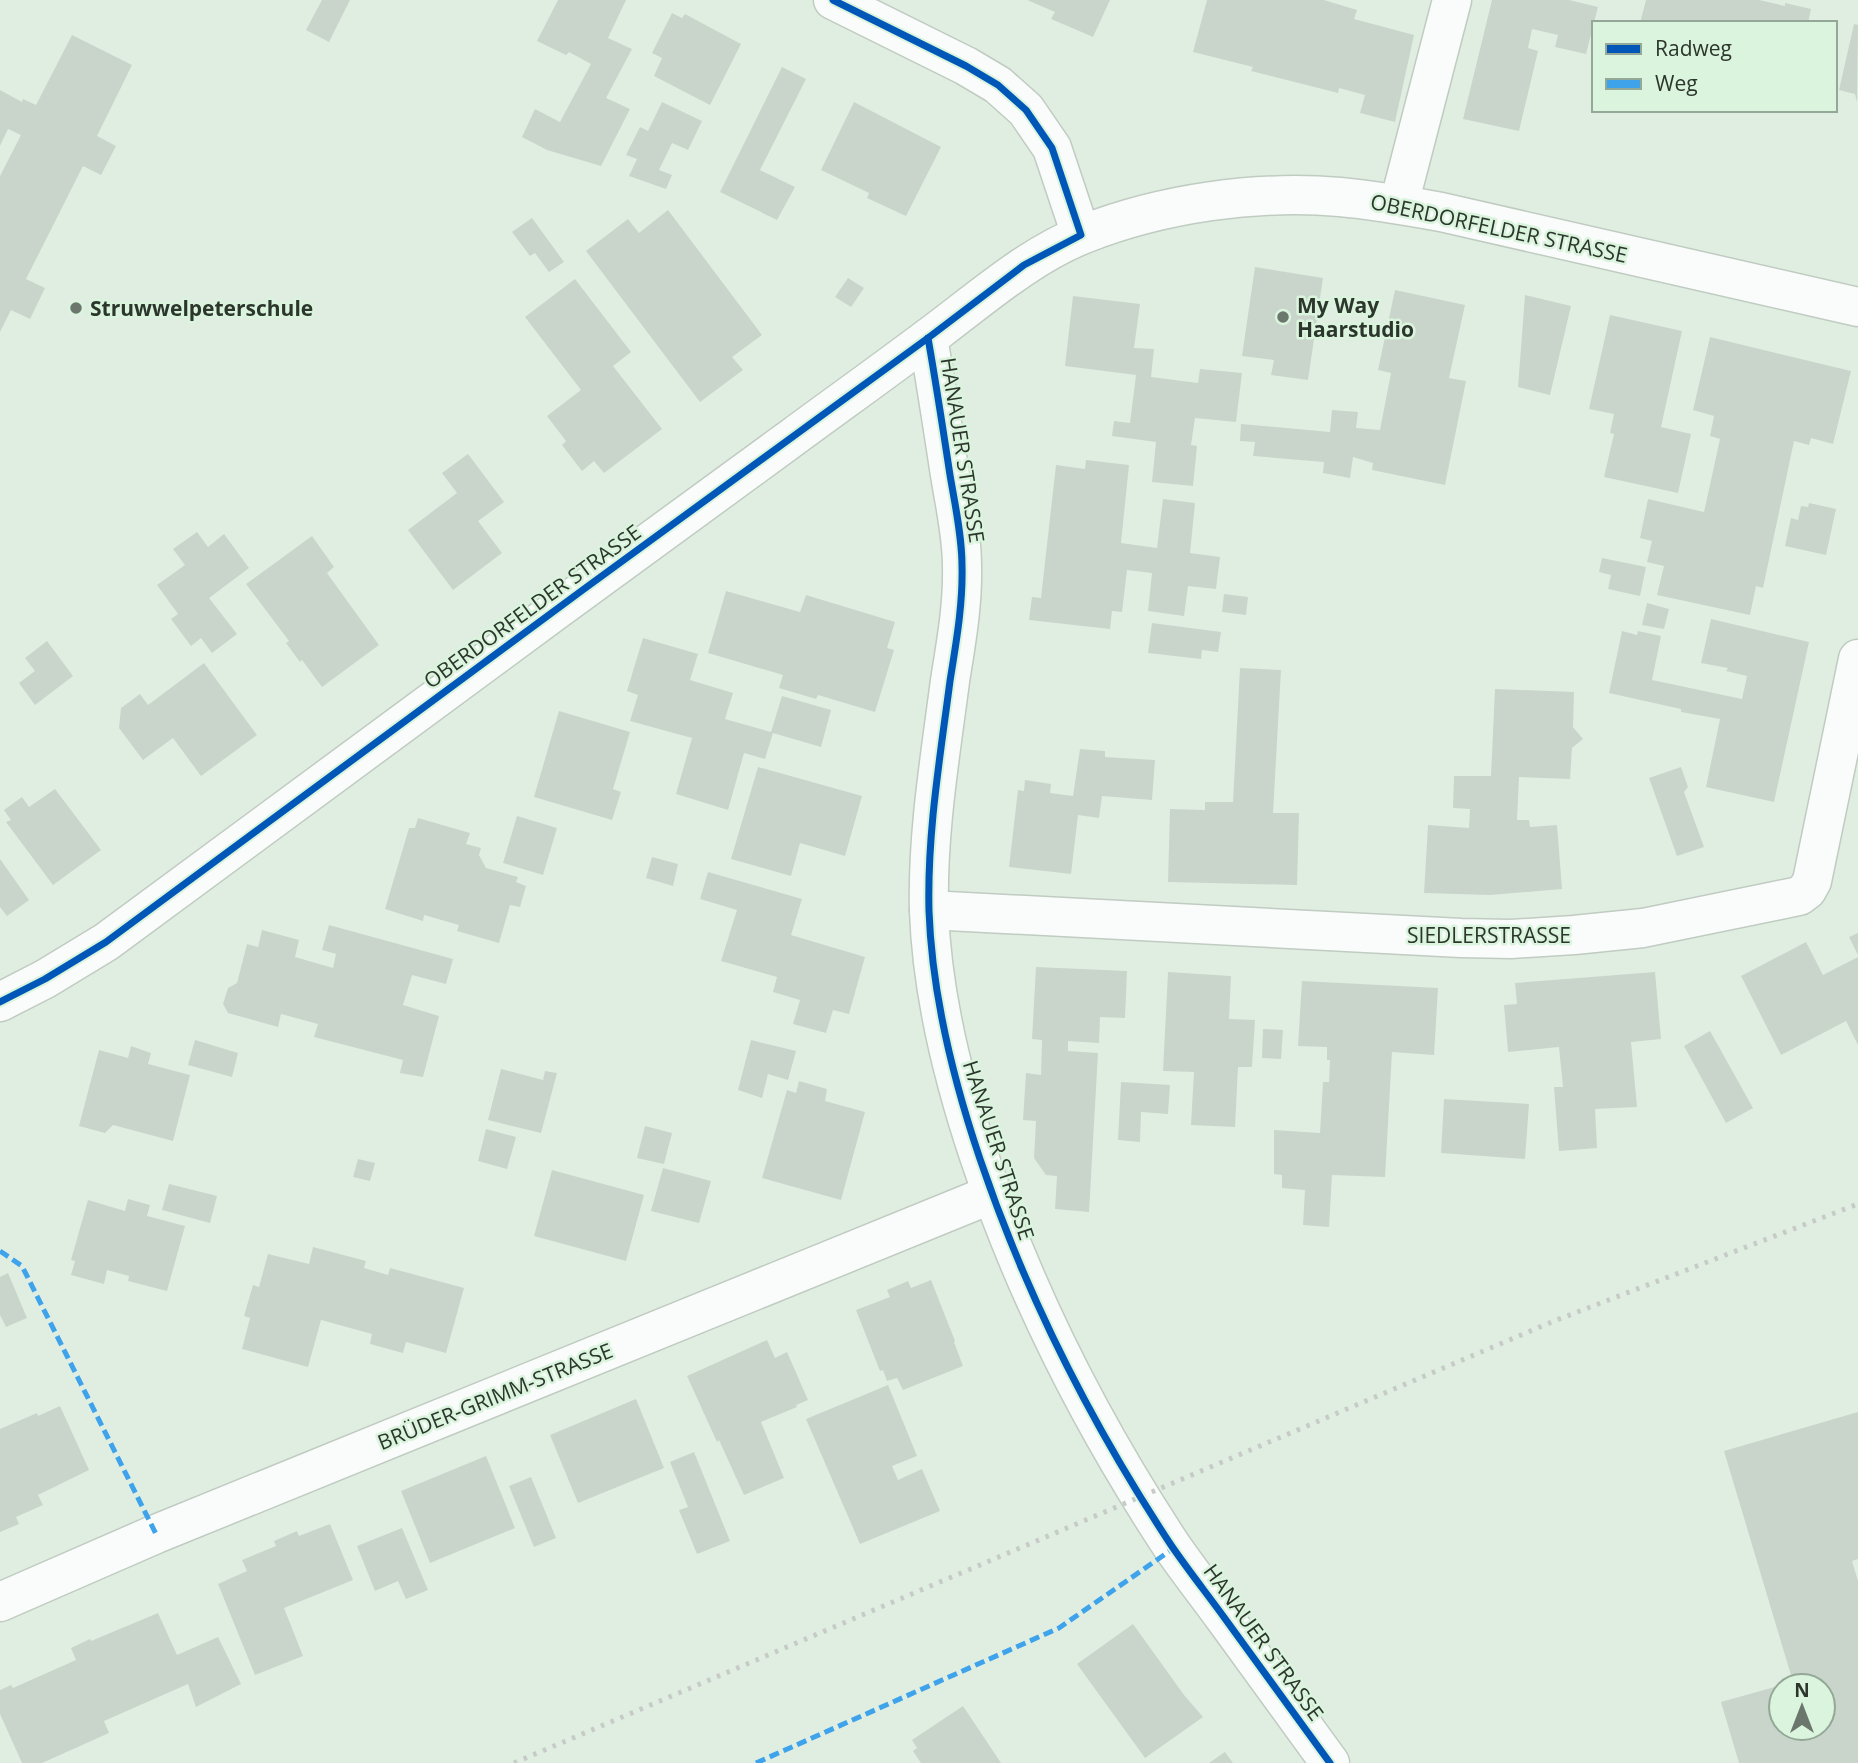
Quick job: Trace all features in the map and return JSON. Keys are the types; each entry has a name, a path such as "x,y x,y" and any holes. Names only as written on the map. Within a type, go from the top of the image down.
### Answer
{"street":[{"path":"833,0 966,66 998,85 1026,110 1052,149 1081,235"},
{"path":"1399,204 1452,0"},
{"name":"OBERDORFELDER STRASSE","path":"0,1002 45,979 106,942 1024,265 1081,235 1144,214 1243,197 1340,197 1441,212 1858,307"},
{"name":"HANAUER STRASSE","path":"928,338 962,565 960,610 935,789 929,855 929,910 939,1006 968,1125 1019,1264 1065,1363 1141,1498 1174,1548 1330,1763"},
{"name":"SIEDLERSTRASSE","path":"929,910 1511,939 1643,928 1799,896 1807,890 1812,881 1858,659"},
{"name":"BRÜDER-GRIMM-STRASSE","path":"0,1602 156,1534 992,1194"}],"building":[{"path":"322,0 350,0 329,42 306,30"},
{"path":"558,0 626,0 608,38 632,49 606,98 630,109 601,166 547,150 522,137 535,109 560,122 591,64 569,52 566,55 537,41"},
{"path":"1027,0 1110,0 1093,37 1051,19 1055,12"},
{"path":"1207,0 1324,0 1357,10 1354,19 1414,35 1395,122 1360,113 1365,95 1339,88 1338,93 1251,71 1253,67 1193,52"},
{"path":"1492,0 1569,0 1598,7 1594,21 1592,21 1586,54 1555,47 1558,35 1532,29 1528,48 1538,51 1519,131 1463,119"},
{"path":"1646,0 1759,0 1811,9 1808,21 1641,21"},
{"path":"672,13 682,18 685,14 741,44 710,105 654,76 662,58 652,53"},
{"path":"1854,24 1858,25 1857,102 1855,94 1839,90"},
{"path":"72,35 132,65 97,136 116,146 101,175 83,166 26,279 45,288 30,319 11,310 0,332 0,176 21,135 8,129 0,146 0,90 22,102 23,99 36,105"},
{"path":"782,67 806,79 760,170 795,187 777,220 720,192"},
{"path":"662,102 702,121 688,150 672,143 659,170 672,175 666,189 629,176 637,159 626,155 640,127 648,131"},
{"path":"854,102 941,147 906,216 867,198 869,193 821,170"},
{"path":"668,210 762,335 732,357 743,370 700,402 586,251 628,219 639,233"},
{"path":"532,218 564,262 549,272 535,253 530,256 512,232"},
{"name":"My Way Haarstudio","path":"1255,267 1323,278 1308,380 1271,375 1274,360 1242,356"},
{"path":"848,278 864,288 851,307 835,297"},
{"path":"575,279 631,352 613,366 662,429 604,473 594,461 582,471 562,445 566,441 547,416 581,390 525,317"},
{"path":"1395,290 1465,305 1449,378 1466,381 1445,485 1372,470 1373,463 1353,457 1350,478 1323,473 1324,462 1253,456 1255,442 1240,441 1241,424 1330,432 1332,410 1358,412 1356,428 1380,430 1391,373 1378,370"},
{"path":"1525,295 1571,306 1550,395 1518,387"},
{"path":"1073,296 1140,304 1134,348 1154,349 1151,377 1198,383 1200,369 1242,373 1236,422 1195,418 1191,445 1197,446 1193,486 1152,482 1156,442 1112,436 1114,421 1130,423 1136,375 1065,366"},
{"path":"1610,315 1682,331 1661,427 1691,434 1678,493 1604,477 1614,434 1610,433 1614,414 1589,409"},
{"path":"1710,337 1851,371 1833,444 1811,438 1809,445 1794,441 1763,588 1756,586 1750,615 1657,595 1664,566 1647,562 1652,541 1640,538 1648,499 1704,512 1720,439 1710,436 1714,416 1693,410"},
{"path":"468,454 504,502 478,521 502,553 453,590 408,530 457,493 442,473"},
{"path":"1086,460 1129,465 1121,543 1157,548 1163,499 1195,503 1190,553 1220,557 1216,589 1188,586 1184,616 1148,611 1152,573 1127,570 1122,612 1112,611 1110,629 1029,620 1032,597 1041,598 1056,465 1085,469"},
{"path":"1809,503 1836,509 1826,555 1785,546 1791,518 1798,520 1801,506 1808,507"},
{"path":"197,532 208,547 224,534 249,568 209,598 237,634 212,653 201,638 191,646 171,619 178,614 157,585 185,565 173,549"},
{"path":"312,536 334,567 327,573 379,645 322,687 302,660 300,662 286,643 289,641 246,584"},
{"path":"1602,558 1646,567 1640,596 1608,589 1611,575 1599,572"},
{"path":"726,591 800,612 806,595 895,622 887,648 894,650 875,712 818,695 816,699 779,688 783,675 708,653"},
{"path":"1224,594 1248,597 1246,615 1222,612"},
{"path":"1647,603 1669,609 1664,629 1642,625"},
{"path":"1711,619 1809,642 1774,802 1706,787 1720,719 1609,693 1622,631 1637,635 1638,631 1661,636 1652,680 1742,699 1747,676 1726,671 1728,668 1701,663"},
{"path":"1152,623 1221,632 1218,652 1202,650 1201,659 1148,653"},
{"path":"643,638 698,654 690,680 733,693 725,719 771,732 782,696 831,710 821,747 773,733 765,759 744,753 728,810 676,794 692,738 630,721 638,695 627,691"},
{"path":"47,641 73,676 35,705 19,683 35,671 25,658"},
{"path":"204,663 257,735 201,776 173,738 143,760 119,728 121,708 140,694 148,705"},
{"path":"1240,668 1281,670 1273,813 1299,813 1297,885 1168,882 1170,809 1205,810 1205,802 1233,802"},
{"path":"1495,689 1574,692 1573,727 1583,739 1572,748 1570,779 1519,777 1517,820 1529,820 1530,827 1557,825 1562,889 1490,895 1424,893 1428,825 1469,828 1470,809 1453,808 1454,776 1491,776"},
{"path":"559,711 630,732 613,789 621,792 612,820 534,797"},
{"path":"1080,749 1105,751 1105,757 1155,760 1152,800 1102,796 1099,818 1078,815 1071,874 1009,867 1018,790 1024,791 1025,780 1051,784 1050,793 1073,796"},
{"path":"758,767 862,796 845,856 800,843 791,876 731,859"},
{"path":"1681,767 1688,787 1684,792 1704,847 1677,856 1649,778"},
{"path":"55,789 101,850 53,885 6,822 11,820 4,810 22,797 29,807"},
{"path":"517,816 557,828 543,875 503,863"},
{"path":"418,818 470,833 466,844 481,848 479,855 486,868 518,877 516,882 526,886 520,907 510,905 499,943 457,931 459,925 424,915 423,921 385,909 409,828 415,828"},
{"path":"652,857 678,864 673,886 646,878"},
{"path":"0,859 29,900 7,916 0,907"},
{"path":"708,872 802,899 791,935 865,957 849,1014 833,1010 826,1033 793,1024 800,1000 773,992 777,977 721,961 737,910 700,899"},
{"path":"329,925 453,959 446,984 412,975 403,1005 439,1016 423,1077 400,1073 403,1060 314,1037 318,1024 281,1014 278,1027 228,1013 223,1004 228,988 237,983 247,944 258,947 262,930 299,940 295,957 333,968 336,954 322,950"},
{"path":"1858,933 1858,955 1849,937"},
{"path":"1806,942 1823,975 1858,957 1858,1045 1846,1021 1781,1055 1741,976"},
{"path":"1036,967 1127,971 1125,1018 1100,1017 1099,1043 1068,1041 1068,1051 1098,1053 1089,1212 1055,1209 1057,1176 1046,1175 1034,1158 1036,1121 1023,1120 1026,1073 1041,1075 1042,1040 1032,1039"},
{"path":"1168,972 1231,976 1229,1019 1255,1020 1252,1067 1238,1067 1235,1127 1191,1125 1194,1072 1163,1071"},
{"path":"1655,972 1661,1039 1631,1042 1637,1107 1595,1109 1597,1148 1559,1151 1554,1087 1563,1087 1559,1047 1508,1052 1504,1005 1517,1004 1515,983"},
{"path":"1302,981 1438,988 1434,1055 1392,1052 1385,1177 1332,1175 1329,1227 1303,1225 1305,1190 1282,1188 1282,1175 1274,1174 1274,1130 1320,1133 1323,1082 1329,1082 1330,1060 1327,1060 1327,1047 1298,1046"},
{"path":"1263,1029 1283,1030 1281,1059 1262,1058"},
{"path":"1710,1031 1753,1108 1726,1123 1684,1046"},
{"path":"195,1040 238,1053 232,1077 188,1065"},
{"path":"751,1040 796,1051 788,1080 768,1074 762,1098 738,1090"},
{"path":"131,1046 151,1053 148,1064 190,1075 173,1141 113,1125 105,1133 79,1126 99,1050 128,1058"},
{"path":"501,1069 543,1080 545,1071 557,1073 541,1133 488,1120"},
{"path":"799,1081 827,1089 825,1101 865,1112 841,1200 762,1178 787,1090 796,1093"},
{"path":"1121,1082 1170,1085 1168,1114 1141,1112 1140,1142 1118,1140"},
{"path":"1444,1099 1529,1104 1525,1159 1441,1153"},
{"path":"645,1126 672,1133 664,1164 637,1158"},
{"path":"486,1129 516,1137 507,1169 478,1161"},
{"path":"358,1159 375,1163 370,1181 353,1177"},
{"path":"663,1168 711,1181 699,1223 651,1211"},
{"path":"552,1170 644,1195 626,1261 534,1236"},
{"path":"169,1184 217,1196 210,1223 162,1210"},
{"path":"128,1199 150,1205 147,1216 185,1226 167,1291 128,1281 129,1276 107,1270 104,1284 71,1275 75,1261 71,1260 88,1200 125,1211"},
{"path":"313,1247 366,1261 364,1268 388,1275 390,1268 464,1288 446,1353 406,1342 403,1353 370,1344 372,1334 321,1320 308,1367 242,1349 250,1318 244,1316 253,1285 259,1287 268,1254 309,1264"},
{"path":"8,1273 27,1318 6,1327 0,1315 0,1277"},
{"path":"931,1280 963,1366 903,1390 897,1378 887,1381 883,1370 880,1371 856,1310 890,1297 887,1290 908,1281 911,1288"},
{"path":"767,1340 775,1358 787,1352 808,1400 761,1422 784,1478 744,1495 687,1376"},
{"path":"888,1385 917,1456 892,1466 898,1480 922,1469 940,1511 860,1544 806,1419"},
{"path":"636,1399 664,1468 578,1503 550,1435"},
{"path":"60,1406 89,1470 38,1495 43,1505 16,1517 19,1524 0,1532 0,1429"},
{"path":"1858,1412 1858,1559 1852,1561 1858,1581 1858,1763 1739,1763 1721,1702 1767,1689 1767,1742 1837,1742 1837,1672 1790,1672 1724,1451"},
{"path":"694,1452 730,1541 697,1554 679,1510 688,1507 670,1462"},
{"path":"486,1456 515,1528 430,1563 401,1491"},
{"path":"531,1477 556,1538 534,1547 509,1486"},
{"path":"330,1524 353,1580 284,1608 303,1656 255,1675 218,1584 247,1571 242,1560 276,1546 274,1541 297,1531 299,1536"},
{"path":"402,1528 428,1590 406,1599 398,1581 375,1591 357,1546"},
{"path":"158,1613 177,1655 218,1637 241,1684 196,1707 188,1684 104,1721 109,1733 42,1763 22,1763 0,1714 0,1690 11,1685 13,1688 76,1660 71,1648"},
{"path":"1133,1624 1203,1717 1145,1758 1077,1664"},
{"path":"963,1706 1001,1763 921,1763 913,1751 917,1748 912,1740"},
{"path":"1225,1752 1233,1763 1209,1763"}],"railway":[{"path":"514,1763 1554,1321 1858,1204"}],"marked path":[{"path":"0,1251 22,1266 156,1534"},
{"path":"756,1763 1059,1628 1174,1548"}],"cycle path":[{"path":"0,1002 45,979 106,942 1024,265 1081,235 1052,148 1026,110 998,85 966,66 833,0"},
{"path":"928,338 962,555 960,610 935,796 929,882 934,974 945,1037 961,1098 980,1159 1018,1260 1063,1358 1114,1453 1171,1545 1330,1763"}],"place":[{"name":"Struwwelpeterschule","path":"76,308"},
{"name":"My Way Haarstudio","path":"1283,317"}]}
